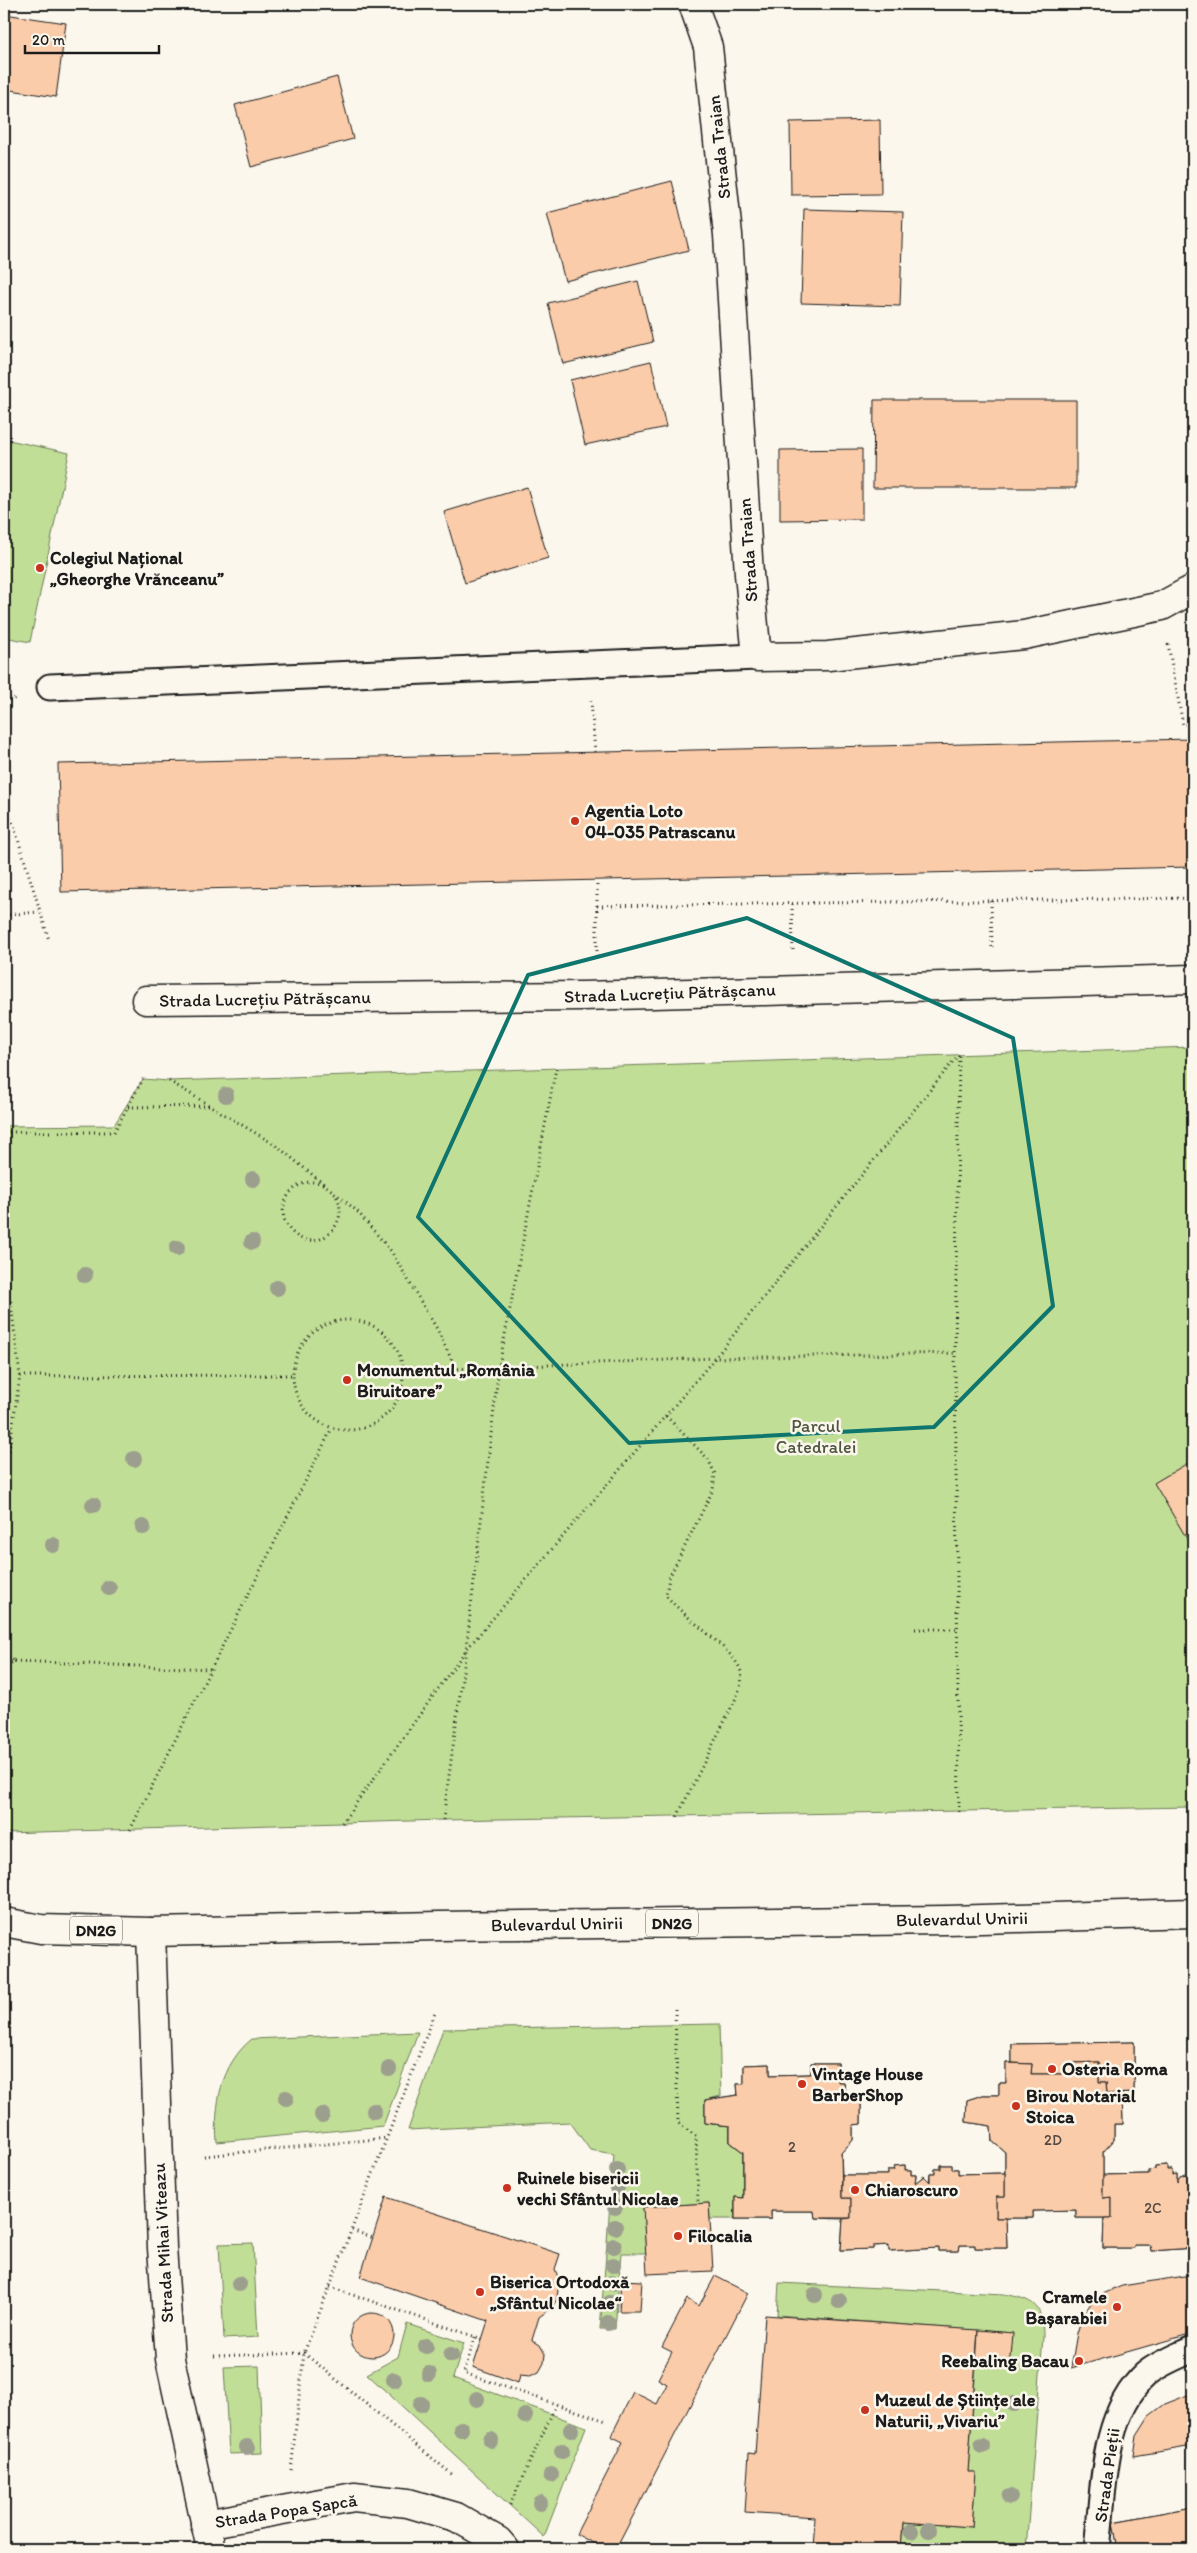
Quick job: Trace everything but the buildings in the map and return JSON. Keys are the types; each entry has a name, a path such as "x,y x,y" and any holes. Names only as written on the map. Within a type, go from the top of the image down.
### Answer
{"street":[{"name":"Strada Traian","path":"693,4 708,48 728,235 748,574 757,656"},
{"path":"757,656 828,656 1024,635 1162,606 1193,589"},
{"name":"Strada Lucrețiu Pătrășcanu","path":"146,1000 582,996 1193,979"},
{"name":"Bulevardul Unirii","path":"4,1922 41,1929 151,1932 429,1926 947,1920 1193,1913"},
{"name":"Bulevardul Unirii","path":"4,1939 41,1929"},
{"name":"Strada Mihai Viteazu","path":"151,1932 162,2248 170,2359 208,2536"},
{"name":"Strada Popa Șapcă","path":"208,2536 354,2497 408,2503 456,2516 498,2541 505,2549"}],"lane":[{"path":"50,687 757,656"},
{"name":"Strada Pieții","path":"1097,2549 1110,2434 1118,2412 1130,2392 1147,2374 1172,2358 1193,2349"}],"path":[{"path":"1162,606 1182,725 1193,725"},
{"path":"588,662 595,752"},
{"path":"4,804 14,826 49,940"},
{"path":"597,881 597,956"},
{"path":"597,906 1193,898"},
{"path":"991,901 992,948"},
{"path":"792,904 793,953"},
{"path":"4,915 39,912"},
{"path":"342,1823 466,1650 715,1358 959,1054 955,1353 959,1812"},
{"path":"443,1820 466,1650 499,1366 556,1068"},
{"path":"4,1132 114,1132 143,1079"},
{"path":"169,1081 277,1146 357,1211 391,1251 437,1329 456,1369"},
{"path":"128,1107 212,1106"},
{"path":"326,1186 317,1182 307,1182 290,1192 283,1209 288,1227 294,1234 302,1239 321,1239 336,1228 340,1219 341,1209 334,1192"},
{"path":"4,1277 10,1296 20,1376 9,1450 4,1459"},
{"path":"354,1320 372,1326 387,1337 398,1353 402,1371 401,1390 394,1406 382,1418 367,1427 350,1430 332,1428 317,1420 304,1409 295,1394 293,1375 296,1357 305,1341 318,1328 336,1322 354,1320"},
{"path":"402,1371 715,1358 955,1353"},
{"path":"20,1376 293,1375"},
{"path":"666,1416 708,1459 715,1474 713,1490 669,1578 666,1595 675,1608 726,1650 741,1672 741,1685 736,1698 678,1817"},
{"path":"130,1830 332,1428"},
{"path":"915,1629 957,1629"},
{"path":"4,1654 14,1661 211,1669"},
{"path":"4,1668 14,1661"},
{"path":"675,2009 678,2123 696,2136 698,2202"},
{"path":"290,2479 304,2354 435,2013"},
{"path":"204,2156 388,2138"},
{"path":"352,2230 373,2238"},
{"path":"330,2287 482,2339"},
{"path":"475,2337 464,2373 606,2421"},
{"path":"214,2356 304,2354 458,2479"},
{"path":"510,2505 556,2405"}],"highlighted area":[{"path":"747,918 1013,1038 1053,1306 934,1427 629,1443 418,1217 528,975"}],"green space":[{"path":"4,439 69,453 30,642 4,637"},
{"name":"Parcul Catedralei","path":"1193,1047 1193,1807 443,1820 4,1833 4,1126 114,1125 143,1079 169,1081"},
{"path":"719,2024 721,2096 705,2100 706,2123 730,2126 730,2142 743,2152 743,2198 735,2198 735,2219 710,2219 709,2203 643,2207 646,2253 621,2253 615,2329 600,2329 614,2154 590,2150 570,2122 408,2130 443,2029"},
{"path":"418,2032 383,2126 217,2142 217,2113 222,2086 233,2060 252,2039"},
{"path":"253,2243 258,2337 224,2339 219,2244"},
{"path":"779,2283 1004,2294 1023,2299 1035,2305 1041,2317 1043,2337 1026,2549 901,2549 903,2522 972,2527 976,2472 968,2472 976,2366 1010,2369 1012,2333 777,2315"},
{"path":"407,2324 464,2343 453,2378 586,2427 544,2537 367,2374 398,2357"},
{"path":"259,2366 262,2453 229,2454 224,2367"}],"place":[{"name":"Colegiul Național „Gheorghe Vrănceanu”","path":"40,568"},
{"name":"Agentia Loto 04-035 Patrascanu","path":"575,821"},
{"name":"Monumentul „România Biruitoare”","path":"347,1380"},
{"name":"Osteria Roma","path":"1052,2069"},
{"name":"Vintage House BarberShop","path":"802,2084"},
{"name":"Birou Notarial Stoica","path":"1016,2106"},
{"name":"Ruinele bisericii vechi Sfântul Nicolae","path":"507,2188"},
{"name":"Chiaroscuro","path":"855,2190"},
{"name":"Filocalia","path":"678,2236"},
{"name":"Biserica Ortodoxă „Sfântul Nicolae“","path":"480,2292"},
{"name":"Cramele Bașarabiei","path":"1117,2307"},
{"name":"Reebaling Bacau","path":"1079,2361"},
{"name":"Muzeul de Științe ale Naturii, „Vivariu”","path":"865,2410"}]}
